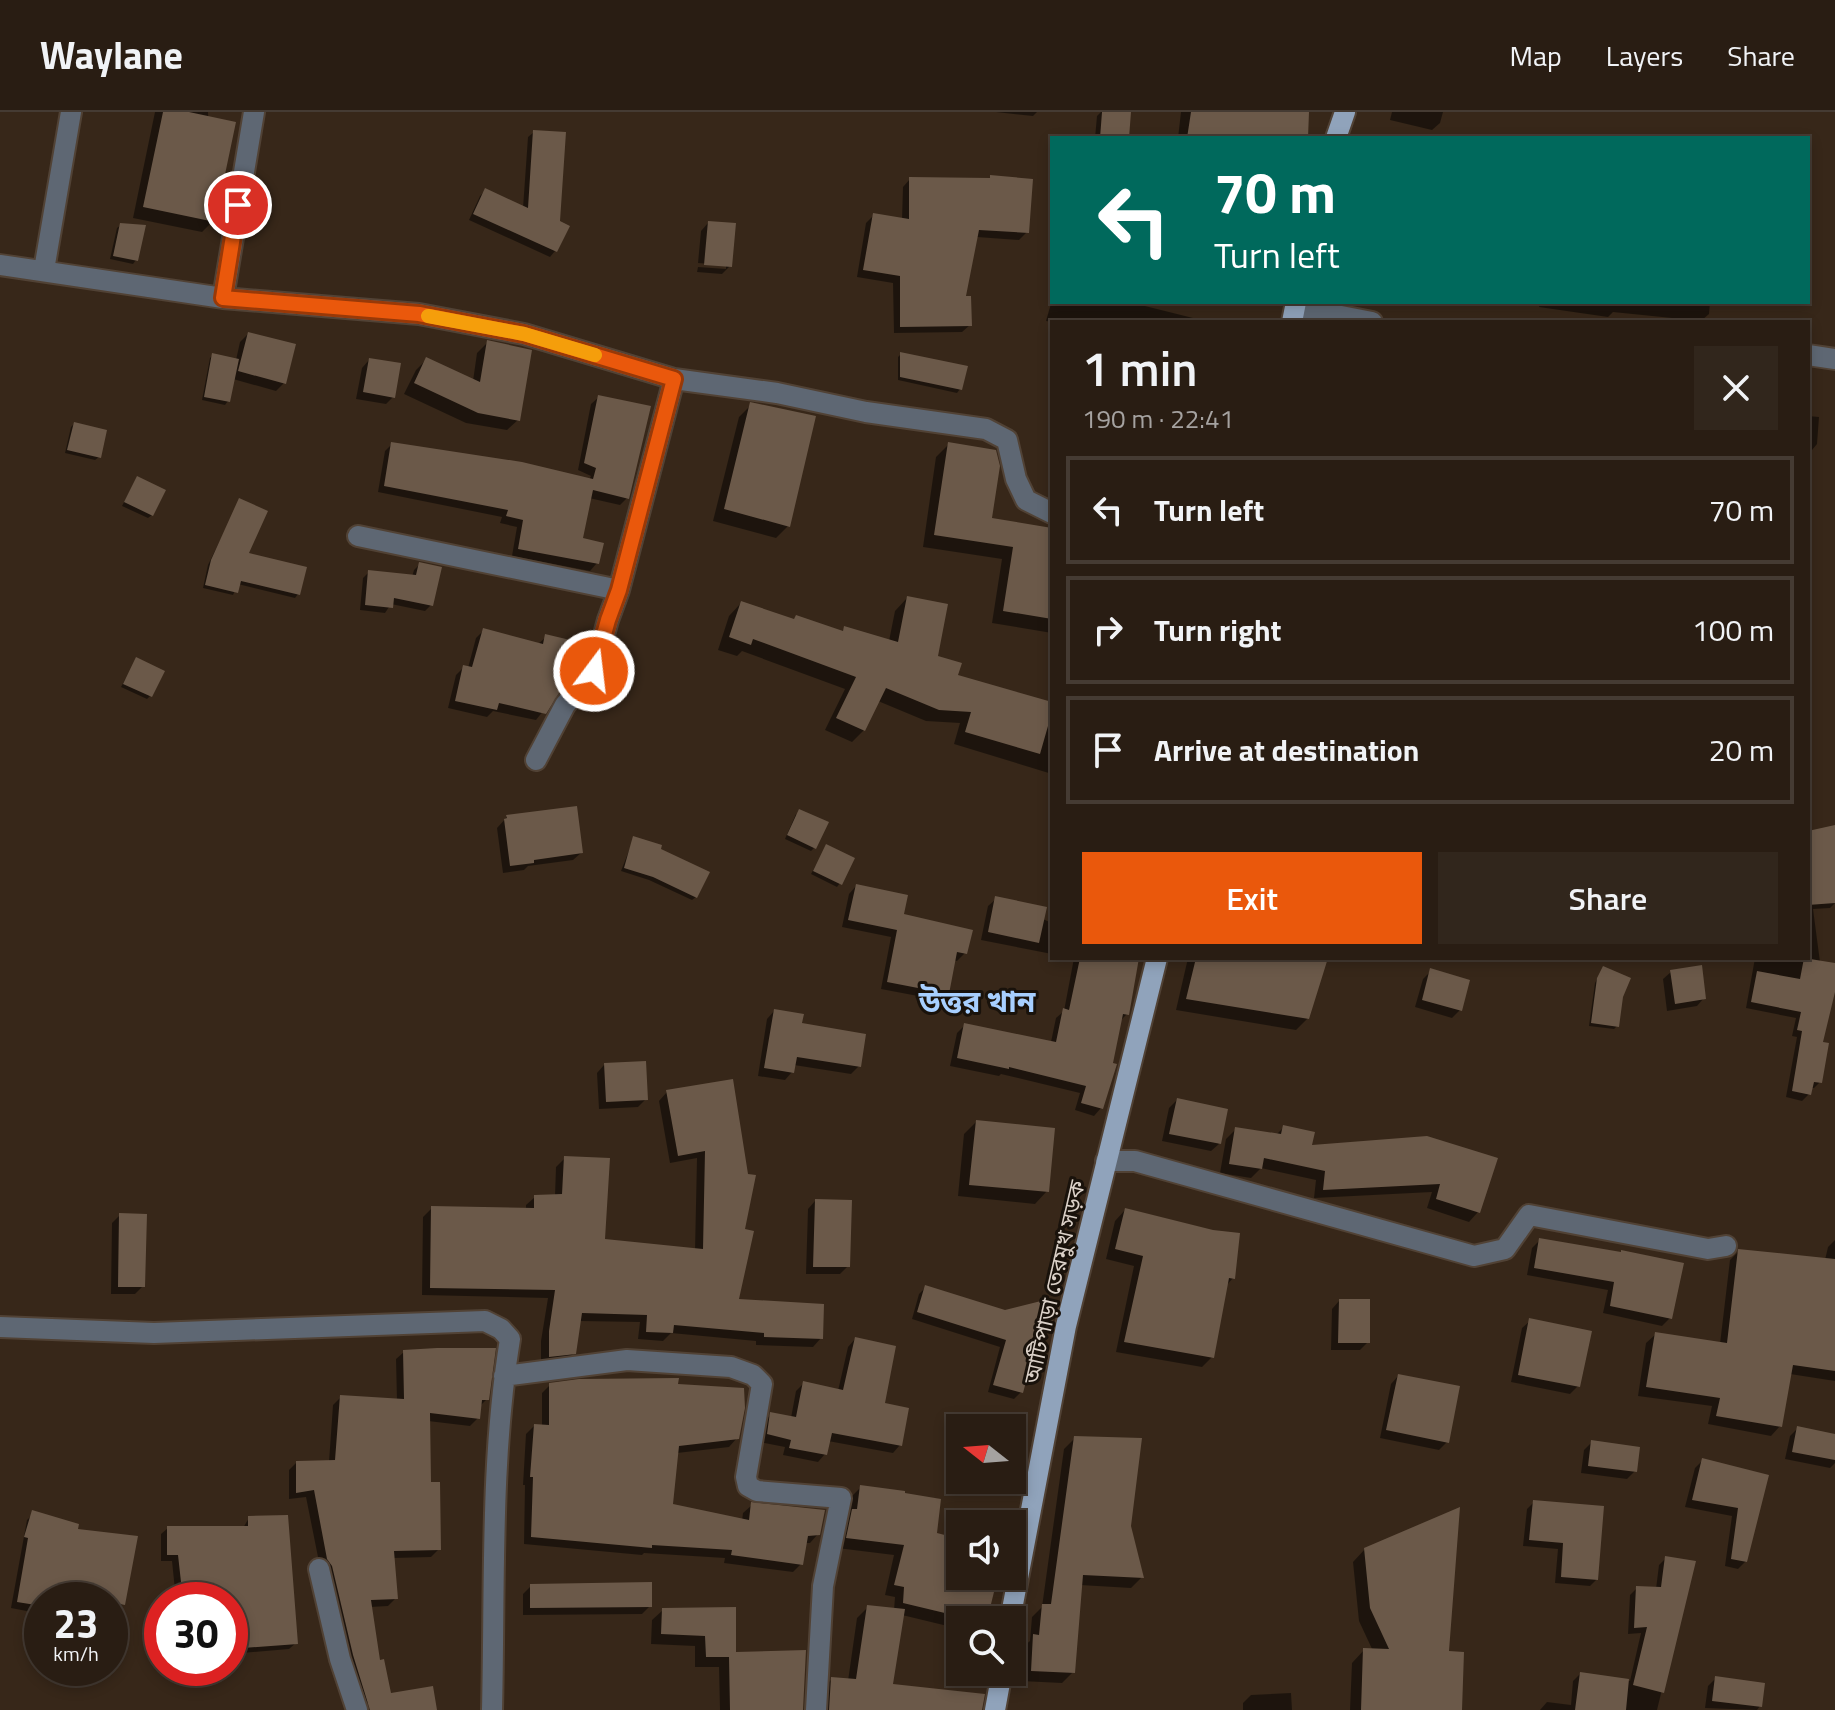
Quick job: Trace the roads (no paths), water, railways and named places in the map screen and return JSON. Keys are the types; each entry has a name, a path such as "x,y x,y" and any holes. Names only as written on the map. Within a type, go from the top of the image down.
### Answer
{"main road":[{"path":"1337,136 1345,112"},
{"name":"আটিপাড়া তেরমুখ সড়ক","path":"1013,1606 1066,1326 1156,960"},
{"path":"995,1710 999,1686"}],"street":[{"path":"44,270 71,112"},
{"path":"223,298 254,112"},
{"path":"0,265 223,298 419,314 524,334 674,379 777,393 866,412 986,429 1007,440 1016,479 1026,500 1050,512"},
{"path":"1294,310 1359,320"},
{"path":"1810,355 1835,359"},
{"path":"536,760 565,705 594,671 619,590 674,379"},
{"path":"358,536 619,590"},
{"path":"1106,1161 1135,1161 1474,1256 1505,1249 1529,1215 1708,1249 1726,1246"},
{"path":"0,1327 154,1333 485,1321 501,1329 510,1339 504,1376 497,1485 492,1710"},
{"path":"504,1376 627,1360 731,1367 753,1375 762,1384 746,1477 748,1486 757,1491 841,1498 823,1586 816,1710"},
{"path":"319,1569 340,1659 357,1710"}],"district":[{"name":"উত্তর খান","path":"977,1002"}]}
